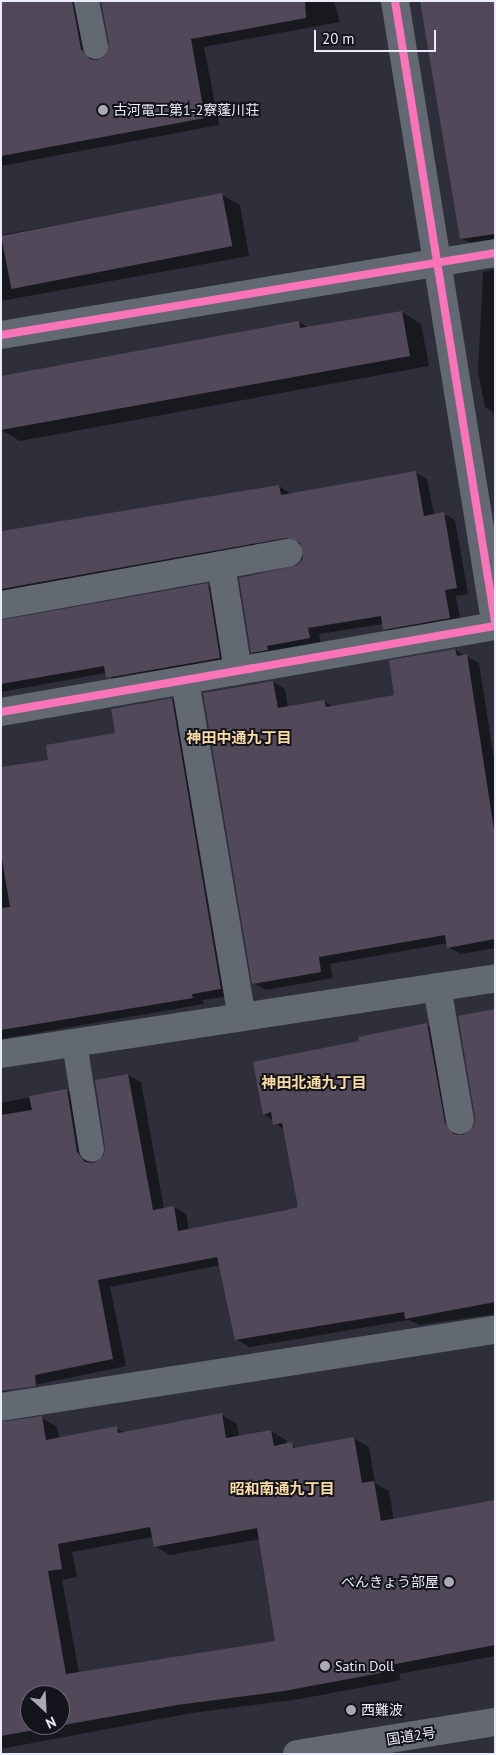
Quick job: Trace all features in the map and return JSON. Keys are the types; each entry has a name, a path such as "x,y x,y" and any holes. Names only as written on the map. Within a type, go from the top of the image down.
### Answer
{"highway":[{"name":"国道2号","path":"297,1754 495,1722"}],"street":[{"path":"395,1 495,621"},
{"path":"1,335 495,254"},
{"path":"1,605 288,553"},
{"path":"221,565 238,671"},
{"path":"1,712 495,626"},
{"path":"185,681 242,1017"},
{"path":"1,1054 495,978"},
{"path":"437,987 460,1120"},
{"path":"1,1407 495,1330"}],"lane":[{"path":"86,1 95,46"},
{"path":"74,1043 92,1149"}],"building":[{"path":"1,1 72,1 81,49 90,59 97,60 105,56 109,44 101,1 305,1 306,18 191,39 205,118 1,156"},
{"path":"420,1 495,1 495,234 460,239"},
{"path":"222,193 232,246 11,289 1,236"},
{"path":"402,311 410,356 1,430 1,376 299,321 300,328"},
{"path":"416,471 424,516 444,512 457,588 445,590 450,618 383,630 381,616 308,628 310,638 267,646 268,650 251,653 239,578 298,565 303,558 300,543 286,538 1,589 1,531 279,485 281,495"},
{"path":"208,583 220,658 106,678 104,666 1,684 1,620"},
{"path":"455,649 457,656 467,654 495,836 495,939 447,948 445,935 319,957 321,972 252,984 203,693 273,681 278,708 324,700 326,707 394,695 389,660"},
{"path":"172,698 221,989 192,994 193,998 1,1030 1,908 10,907 1,853 1,767 48,760 46,745 115,733 111,709"},
{"path":"495,1009 495,1302 405,1319 404,1312 235,1340 217,1257 98,1280 113,1359 35,1375 36,1386 1,1391 1,1115 32,1110 29,1096 67,1089 77,1152 85,1162 94,1163 104,1155 105,1147 95,1080 128,1074 153,1210 174,1206 178,1231 287,1210 298,1207 282,1123 273,1125 271,1112 263,1115 253,1062 359,1041 358,1037 427,1023 445,1123 454,1134 463,1135 474,1126 475,1117 458,1016"},
{"path":"222,1413 226,1438 271,1430 274,1446 292,1442 293,1448 354,1437 362,1483 374,1481 381,1521 495,1500 495,1645 385,1666 386,1672 284,1691 177,1705 70,1724 70,1685 20,1685 20,1733 1,1736 1,1422 42,1416 46,1440 117,1426 118,1433","holes":["150,1527 154,1547 257,1528 275,1641 66,1674 48,1571 62,1569 58,1544"]}],"cycle path":[{"path":"395,1 495,621"},
{"path":"1,335 495,253"},
{"path":"1,712 495,626"}],"place":[{"name":"古河電工第1-2寮蓬川荘","path":"103,110"},
{"name":"べんきょう部屋","path":"449,1582"},
{"name":"Satin Doll","path":"325,1666"},
{"name":"西難波","path":"351,1710"}],"district":[{"name":"神田中通九丁目","path":"239,738"},
{"name":"神田北通九丁目","path":"314,1083"},
{"name":"昭和南通九丁目","path":"282,1489"}]}
